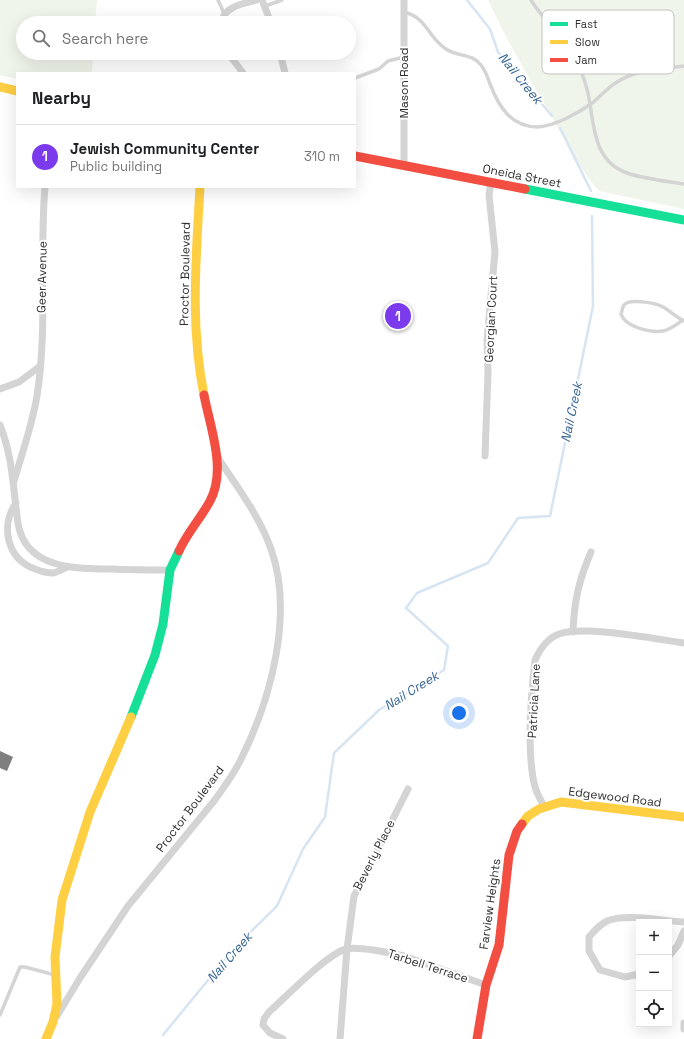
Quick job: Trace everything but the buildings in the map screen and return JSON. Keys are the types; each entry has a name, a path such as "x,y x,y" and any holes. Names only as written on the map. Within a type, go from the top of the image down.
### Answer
{"street":[{"path":"223,16 224,13 232,8 257,0"},
{"name":"Mason Road","path":"404,0 404,165"},
{"path":"264,3 269,16"},
{"path":"233,60 242,72"},
{"path":"282,60 285,72"},
{"path":"0,87 16,90"},
{"name":"Oneida Street","path":"356,156 684,220"},
{"name":"Georgian Court","path":"485,456 488,372 487,340 495,252 489,195 491,182"},
{"name":"Geer Avenue","path":"14,481 32,423 37,395 44,188"},
{"name":"Proctor Boulevard","path":"54,1022 57,1004 55,957 62,900 90,812 139,698 155,655 163,624 170,570 180,548 211,500 217,472 216,455 198,365 194,306 200,188"},
{"path":"0,389 20,382 39,367"},
{"path":"0,425 13,469 18,525 22,537 29,549 36,555 58,565 68,567 170,570"},
{"name":"Proctor Boulevard","path":"46,1039 54,1022 84,971 128,906 214,801 242,758 255,728 273,673 281,617 280,593 272,550 260,524 216,455"},
{"path":"16,503 8,516 7,529 10,548 15,556 27,566 45,572 56,572 68,567"},
{"path":"573,632 574,604 577,588 591,552"},
{"name":"Patricia Lane","path":"544,807 536,787 532,767 531,731 535,660 539,652 553,637 573,632 607,633 684,643"},
{"name":"Beverly Place","path":"340,1039 347,949 354,896 408,788"},
{"name":"Edgewood Road","path":"544,807 561,802 577,803 684,817"},
{"name":"Farview Heights","path":"477,1039 486,985 499,945 509,855 517,831 528,816 544,807"},
{"path":"636,975 625,978 600,970 589,951 588,937 596,928 607,921 620,918 684,922"},
{"path":"670,955 678,945 684,931"},
{"path":"282,1039 270,1033 263,1025 264,1019 269,1012 330,958 347,949"},
{"name":"Tarbell Terrace","path":"347,949 397,954 486,985"},
{"path":"684,1023 684,1029"}],"lane":[{"path":"218,0 224,13"},
{"path":"264,3 282,0"},
{"path":"530,0 542,17"},
{"path":"404,12 420,20 437,42 447,50 476,59 482,66 496,100 504,111 514,120 526,126 540,127 561,120 590,104 616,82 635,74"},
{"path":"356,78 379,69 388,61 404,57"},
{"path":"674,67 684,66"},
{"path":"581,74 586,86 596,142 604,156 626,173 684,184"},
{"path":"628,302 656,304 664,307 683,320 662,331 638,328 627,324 621,314 624,306 628,302"},
{"path":"0,1015 20,967 26,967 56,975"}],"shaded area":[{"path":"0,0 97,0 96,16 16,16 16,60 93,60 92,72 16,72 16,79 0,75"},
{"path":"488,0 684,0 684,209 599,191 581,167 512,47"}],"waterway":[{"name":"Nail Creek","path":"467,0 490,29 498,52 552,116"},
{"name":"Nail Creek","path":"560,128 591,191"},
{"name":"Nail Creek","path":"163,1035 236,946 277,906 303,849 325,817 334,753 379,710 444,670 448,646 406,608 417,593 488,563 518,518 550,516 593,306 592,216"}],"traffic: fast":[{"path":"525,189 684,220"},
{"path":"131,717 155,655 163,624 170,570 179,551"}],"traffic: slow":[{"path":"0,87 16,91"},
{"path":"200,188 195,291 197,343 204,395"},
{"path":"46,1039 53,1022 57,1004 55,957 62,900 90,812 131,717"},
{"path":"522,824 528,816 539,809 561,802 684,817"}],"traffic: jam":[{"path":"356,156 525,189"},
{"path":"179,551 210,501 215,489 217,476 216,448 204,395"},
{"path":"477,1039 486,985 499,945 509,855 517,831 522,824"}],"place":[{"name":"Jewish Community Center","path":"398,316"}]}
